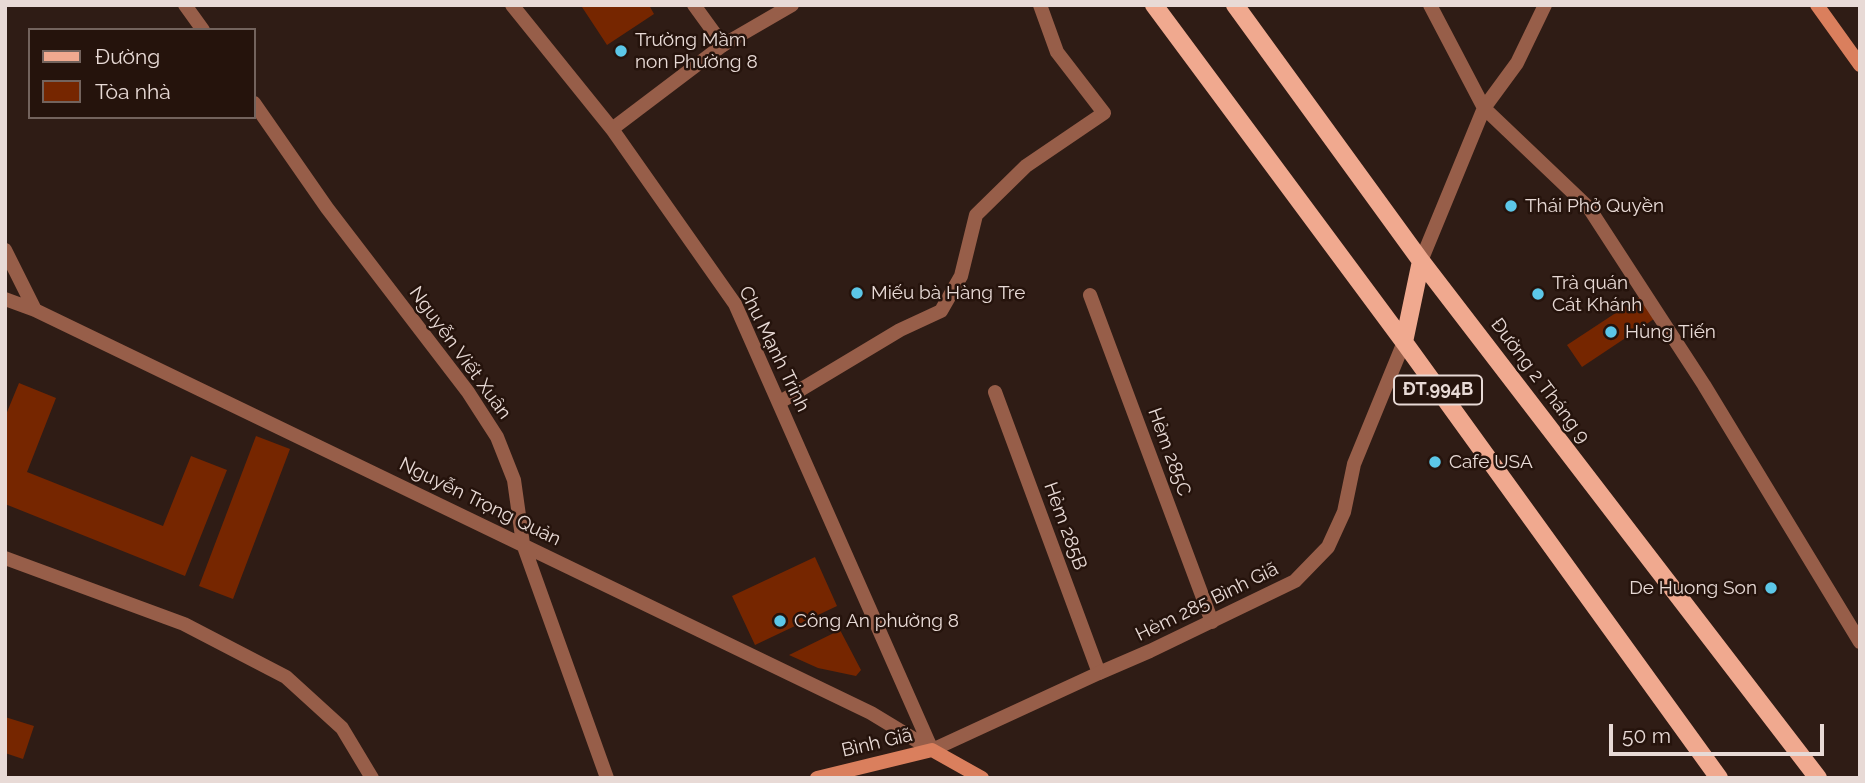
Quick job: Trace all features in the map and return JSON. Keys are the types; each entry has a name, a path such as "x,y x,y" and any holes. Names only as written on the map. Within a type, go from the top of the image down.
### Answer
{"main road":[{"name":"ĐT.994B","path":"1154,5 1404,342 1719,778"},
{"name":"Đường 2 Tháng 9","path":"1235,5 1421,261 1818,778"},
{"path":"1404,342 1421,261"}],"street":[{"path":"186,5 201,28"},
{"name":"Chu Mạnh Trinh","path":"512,5 612,129 735,304 932,750"},
{"path":"694,5 723,45"},
{"path":"612,129 723,45 792,5"},
{"path":"780,402 900,330 941,311 961,276 976,215 1026,166 1104,113 1057,52 1041,5"},
{"path":"1430,5 1484,108 1589,208 1704,385 1860,642"},
{"path":"1421,261 1484,108 1517,63 1545,5"},
{"path":"1817,5 1860,65"},
{"name":"Nguyễn Viết Xuân","path":"256,106 327,208 468,392 498,437 514,480 523,544 607,778"},
{"path":"5,250 35,310"},
{"name":"Hẻm 285C","path":"1090,295 1212,622"},
{"name":"Nguyễn Trọng Quản","path":"5,299 35,310 523,544 870,713 932,750"},
{"name":"Hẻm 285 Bình Giã","path":"932,750 1295,582 1328,547 1344,512 1354,464 1404,342"},
{"name":"Hẻm 285B","path":"995,392 1099,673"},
{"path":"5,558 184,624 286,677 342,728 372,778"},
{"name":"Bình Giã","path":"817,778 932,750 982,778"}],"building":[{"path":"649,5 654,14 607,45 582,7"},
{"name":"Hùng Tiến","path":"1640,297 1654,319 1582,367 1567,345"},
{"path":"19,383 56,398 27,472 163,526 191,456 227,470 185,576 5,504 5,417"},
{"path":"256,436 290,449 233,599 199,586"},
{"path":"815,557 837,606 755,645 732,596"},
{"path":"840,630 861,670 856,676 818,668 789,655"},
{"path":"5,717 34,726 23,759 5,753"}],"place":[{"name":"Trường Mầm non Phường 8","path":"621,51"},
{"name":"Thái Phở Quyền","path":"1511,206"},
{"name":"Miếu bà Hàng Tre","path":"857,293"},
{"name":"Trà quán Cát Khánh","path":"1538,294"},
{"name":"Hùng Tiến","path":"1611,332"},
{"name":"Cafe USA","path":"1435,462"},
{"name":"De Huong Son","path":"1771,588"},
{"name":"Công An phường 8","path":"780,621"}]}
